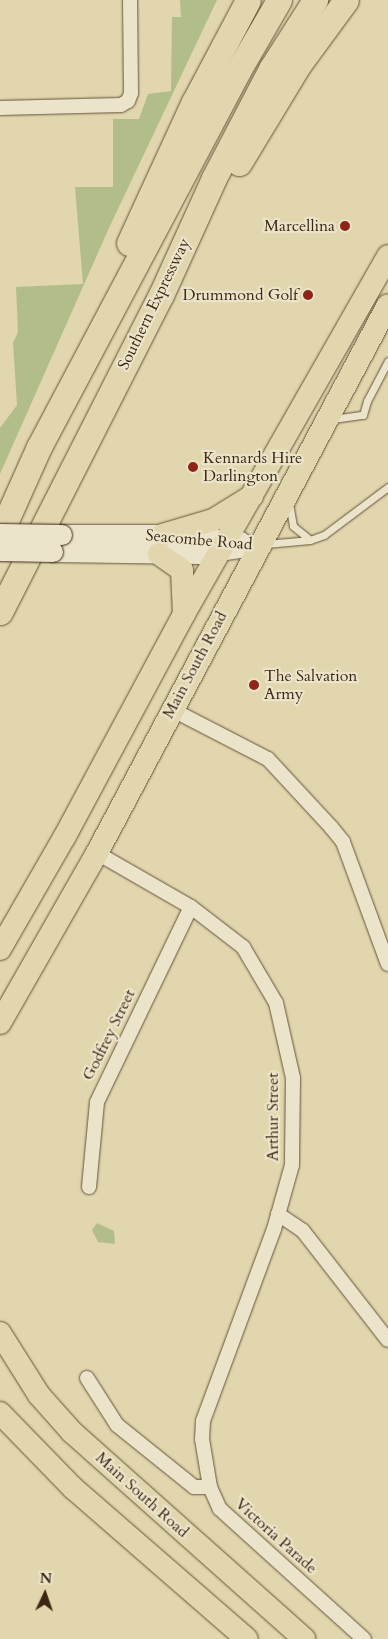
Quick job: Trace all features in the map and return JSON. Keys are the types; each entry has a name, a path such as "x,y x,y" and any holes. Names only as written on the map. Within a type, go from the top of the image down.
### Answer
{"highway":[{"path":"39,447 103,294 194,102 248,0"},
{"name":"Southern Expressway","path":"0,534 39,447 238,71 279,0"},
{"name":"Southern Expressway","path":"0,612 161,295 214,178 266,77 315,0"},
{"path":"161,295 281,93 346,0"},
{"name":"Main South Road","path":"0,949 65,836 184,614 225,546 388,256"},
{"name":"Main South Road","path":"0,1022 97,853 171,709 388,306"},
{"path":"184,614 182,570 161,545 212,520 253,495"},
{"path":"65,836 97,853"},
{"name":"Main South Road","path":"0,1333 39,1395 72,1432 304,1639"},
{"path":"0,1413 73,1488 246,1639"}],"main road":[{"name":"Seacombe Road","path":"0,534 57,543 260,545"},
{"name":"Seacombe Road","path":"0,551 57,543"}],"street":[{"path":"0,108 121,105 128,101 131,93 130,0"},
{"path":"171,709 268,759 331,827 343,842 388,964"},
{"name":"Arthur Street","path":"97,853 191,907 243,947 281,1016 293,1078 292,1164 278,1214 203,1421 202,1439 210,1486"},
{"name":"Godfrey Street","path":"89,1187 97,1102 191,907"},
{"path":"278,1214 303,1231 388,1340"},
{"path":"87,1378 117,1425 194,1487 210,1486"},
{"name":"Victoria Parade","path":"210,1486 220,1509 364,1639"}],"lane":[{"path":"327,420 363,415 366,401 388,361"},
{"path":"260,545 310,540 324,535 388,487"},
{"path":"288,493 293,526 310,540"}],"green space":[{"path":"180,0 217,0 109,228 0,474 0,428 17,405 13,343 18,332 16,287 83,284 75,187 113,187 113,119 139,119 148,94 171,91 172,17 181,17"},
{"path":"97,1223 114,1231 115,1244 98,1242 92,1230"}],"place":[{"name":"Marcellina","path":"345,226"},
{"name":"Drummond Golf","path":"308,295"},
{"name":"Kennards Hire Darlington","path":"193,467"},
{"name":"The Salvation Army","path":"254,685"}]}
